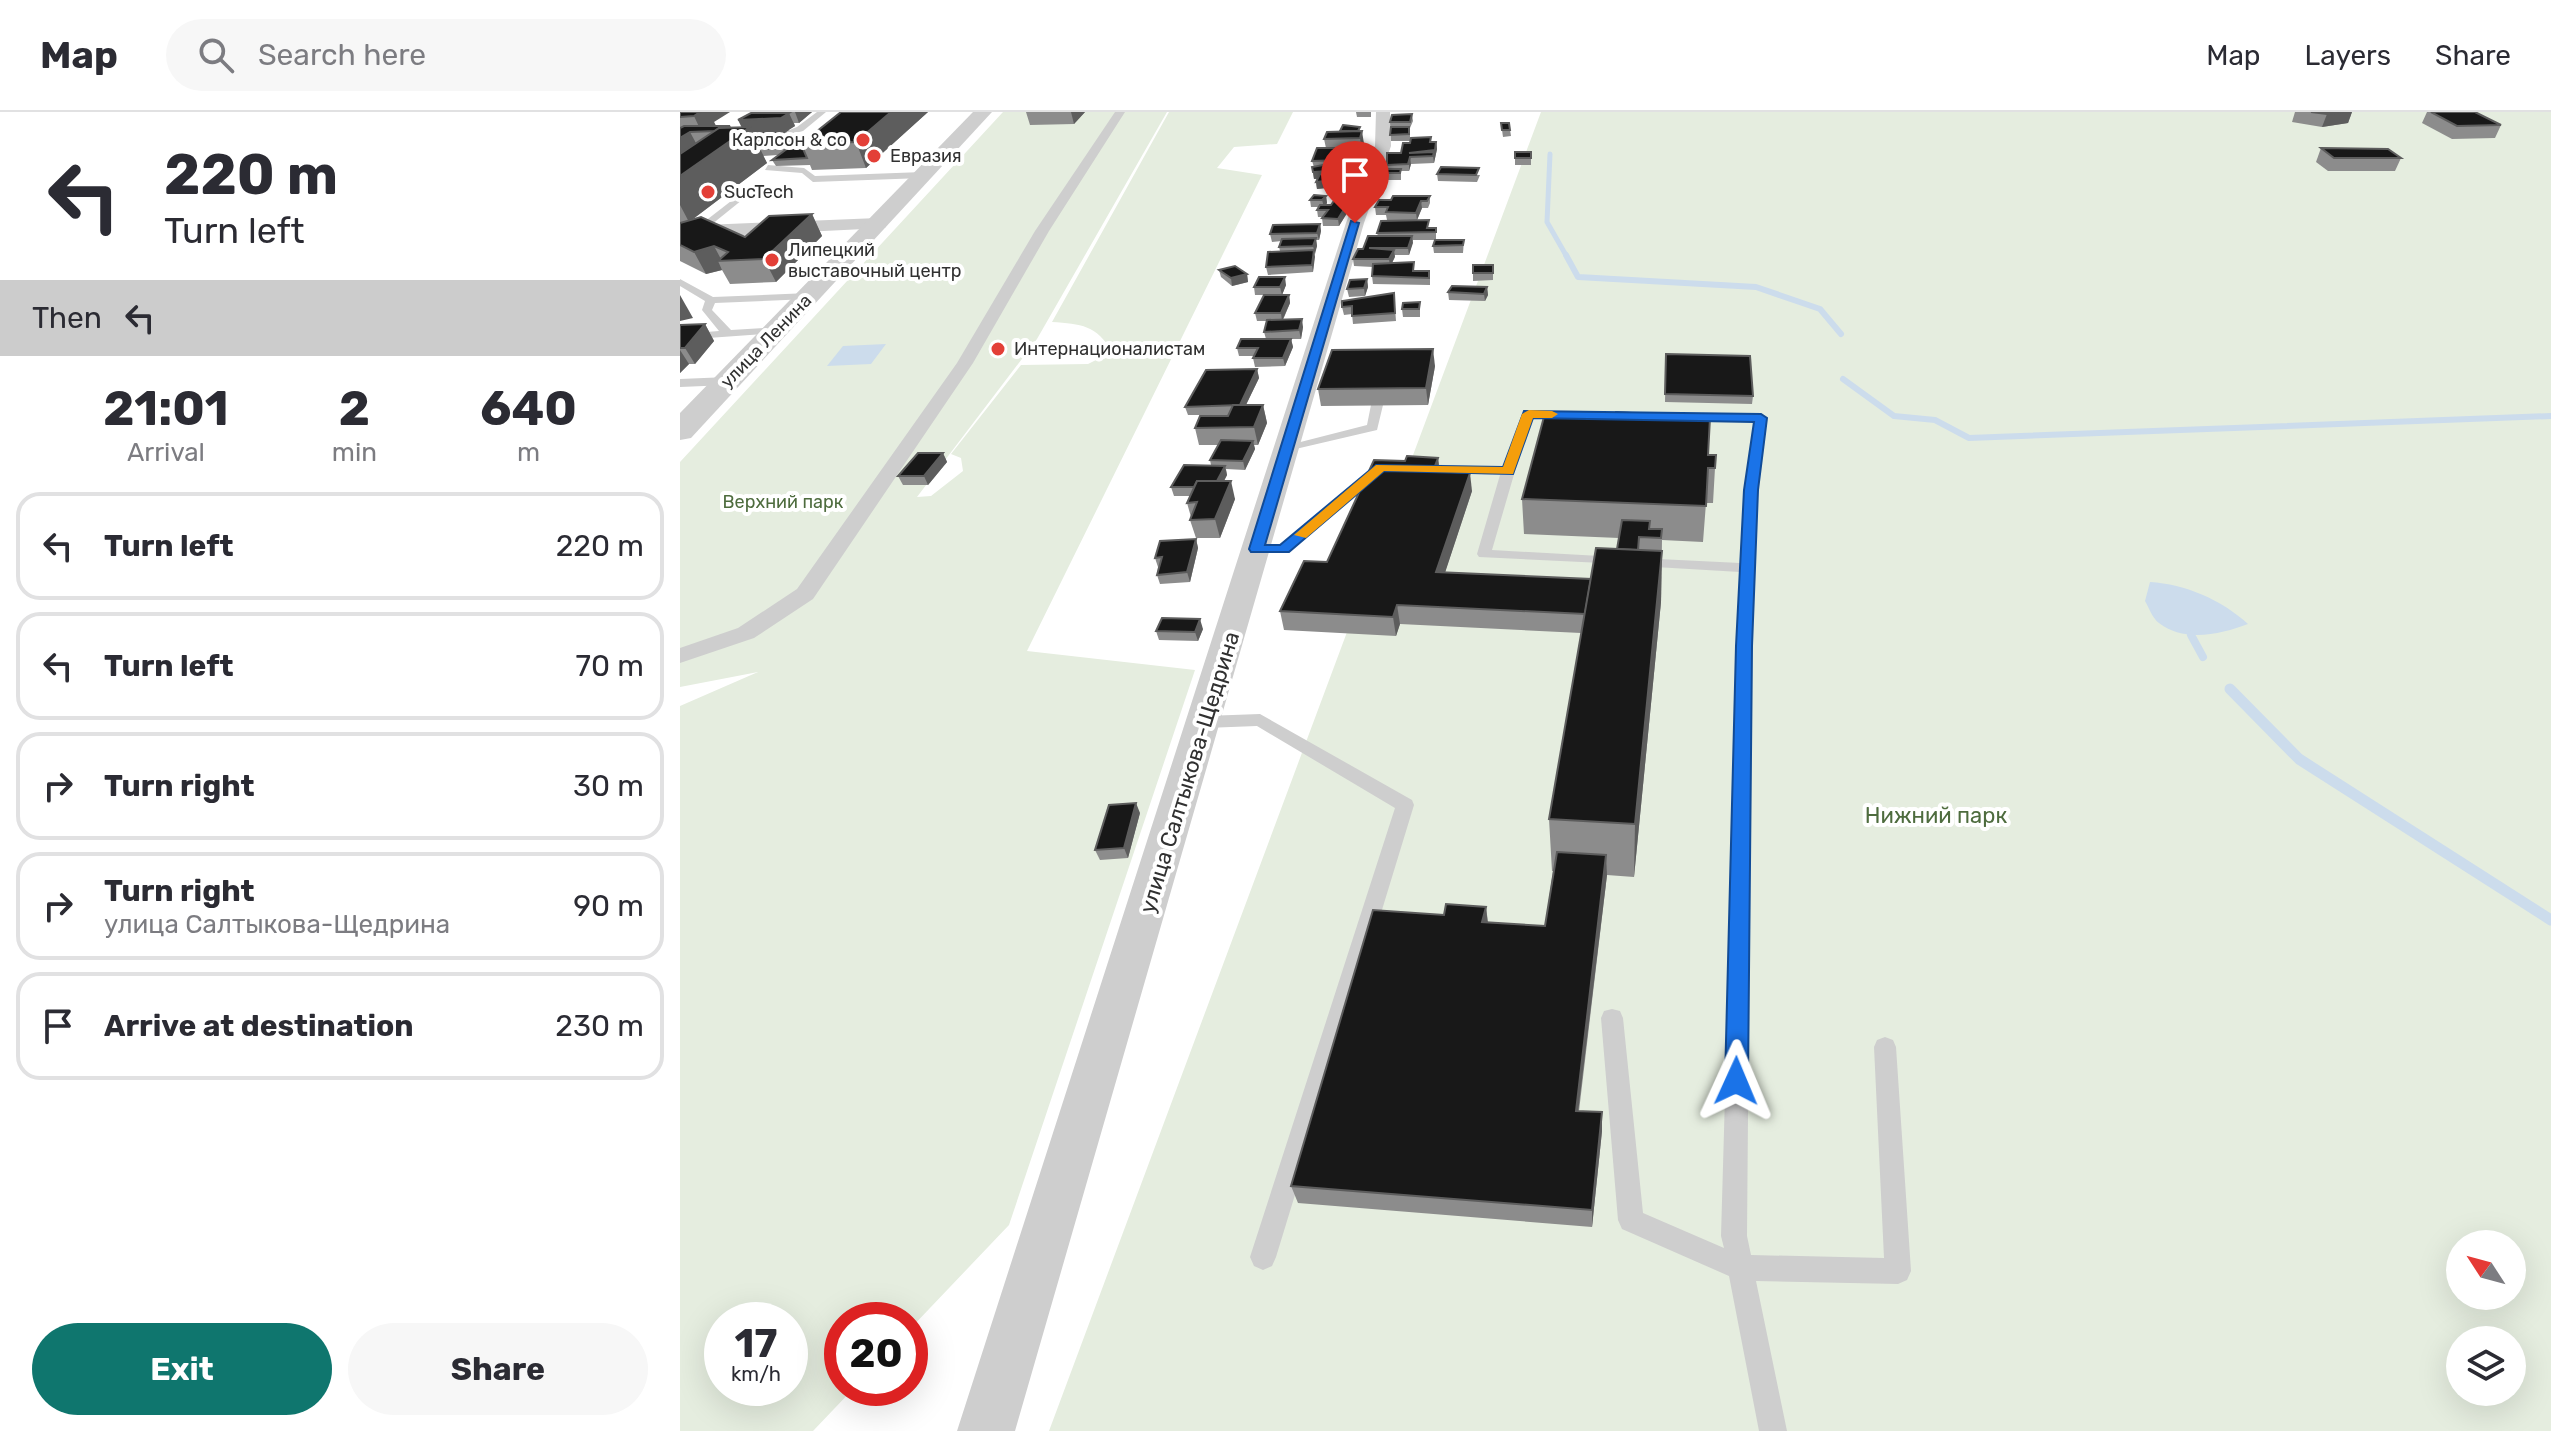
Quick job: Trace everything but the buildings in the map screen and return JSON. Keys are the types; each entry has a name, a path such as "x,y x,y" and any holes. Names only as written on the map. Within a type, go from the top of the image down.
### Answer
{"street":[{"name":"улица Ленина","path":"680,431 983,112"},
{"path":"680,656 746,633 805,594 965,363 1042,231 1120,112"},
{"name":"улица Салтыкова-Щедрина","path":"986,1431 1355,223 1383,146 1383,112"},
{"path":"689,231 878,224"}],"lane":[{"path":"781,135 800,129 822,112"},
{"path":"768,168 804,171 813,179 923,175"},
{"path":"689,231 738,200"},
{"path":"680,282 711,300 809,296"},
{"path":"711,300 707,310 728,334"},
{"path":"680,337 778,330"},
{"path":"680,383 728,381"},
{"path":"1287,447 1373,427 1377,405"},
{"path":"1618,561 1484,554 1508,471 1529,414 1761,418 1751,490 1748,568 1734,1236 1773,1431"},
{"path":"1256,549 1284,549 1380,467 1508,471"},
{"path":"1638,562 1748,568"},
{"path":"1205,722 1260,720 1405,805 1263,1257"},
{"path":"1612,1018 1631,1220 1740,1268 1898,1271 1885,1047"}],"green space":[{"name":"Верхний парк","path":"1003,112 1167,112 1037,339 917,497 931,496 963,471 961,458 951,454 1021,365 1088,364 1112,352 1094,331 1052,322 1169,112 1293,112 1277,144 1234,147 1217,168 1262,175 1027,651 1195,670 1009,1225 928,1310 928,1302 824,1302 824,1406 837,1406 813,1431 680,1431 680,706 758,672 680,687 680,462"},
{"name":"Нижний парк","path":"1541,112 2551,112 2551,1431 1049,1431"}],"water":[{"path":"886,344 871,364 827,366 843,346"},
{"path":"2150,582 2176,586 2202,595 2248,624 2203,635 2169,629 2155,619 2145,601"}],"waterway":[{"path":"1550,154 1547,222 1567,257"},
{"path":"1566,255 1578,277 1756,287 1820,309 1841,334"},
{"path":"1843,379 1894,416 1935,420 1969,438 2551,416"},
{"path":"2191,635 2203,657"},
{"path":"2230,689 2299,759 2551,920"}],"slow traffic":[{"path":"1301,535 1380,467 1508,471 1529,414 1552,414"}],"place":[{"name":"Карлсон & co","path":"863,140"},
{"name":"Евразия","path":"874,156"},
{"name":"SucTech","path":"708,192"},
{"name":"Липецкий выставочный центр","path":"772,260"},
{"name":"Интернационалистам","path":"998,349"}],"route":[{"path":"1355,223 1256,549 1284,549 1380,467 1508,471 1529,414 1761,418 1751,490 1744,646 1736,1081"}]}
